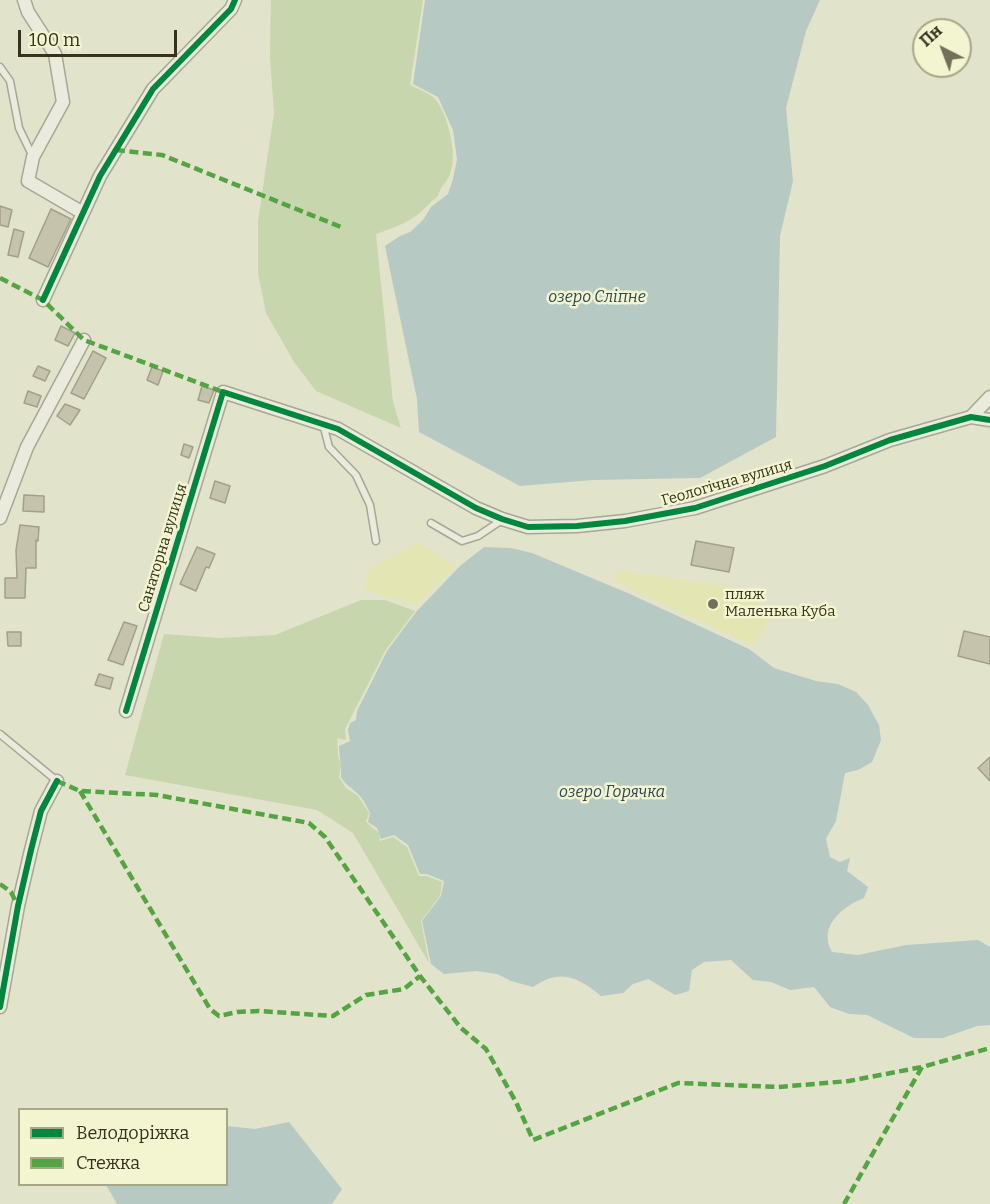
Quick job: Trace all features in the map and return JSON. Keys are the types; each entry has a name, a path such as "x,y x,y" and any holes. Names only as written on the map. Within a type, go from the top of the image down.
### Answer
{"street":[{"path":"24,0 28,12 55,54 63,102 33,158 28,181 83,213"},
{"path":"43,300 100,176 153,89 231,9 235,0"},
{"path":"0,518 27,447 84,340"},
{"name":"Геологічна вулиця","path":"223,392 338,429 476,508 528,527 577,526 625,521 695,508 825,466 890,440 971,417"},
{"name":"Санаторна вулиця","path":"126,711 223,392"},
{"path":"971,417 990,397"},
{"path":"971,417 990,420"},
{"path":"0,1007 18,906 41,811 57,781"}],"lane":[{"path":"0,67 10,81 19,128 33,158"},
{"path":"323,424 329,447 356,475 370,505 376,541"},
{"path":"431,524 462,541 478,536 502,519"},
{"path":"0,735 57,781"}],"shaded area":[{"path":"271,0 423,0 410,85 430,95 439,105 450,132 453,160 449,176 438,196 411,219 376,234 393,402 401,428 316,391 294,362 266,313 258,273 258,221 274,113 270,57"},
{"path":"361,600 385,600 415,611 385,651 345,729 346,740 337,738 341,765 339,777 346,788 358,796 369,813 366,822 379,833 380,841 393,837 407,847 419,876 427,876 442,882 440,896 421,921 429,963 353,833 317,810 125,775 164,634 220,638 275,635"}],"sand":[{"path":"419,542 456,566 416,605 364,590 369,569"},
{"name":"пляж Маленька Куба","path":"617,570 752,590 771,619 753,646 616,582"}],"water":[{"name":"озеро Сліпне","path":"425,0 820,0 806,31 786,108 793,181 780,236 776,437 700,478 593,480 520,486 419,432 417,399 385,246 410,232 423,220 431,207 448,194 457,159 453,130 438,97 413,84"},
{"name":"озеро Горячка","path":"484,547 511,548 532,553 630,594 749,649 774,668 816,681 838,684 856,692 868,705 879,725 881,740 872,762 858,770 845,773 836,821 826,839 830,857 840,862 850,858 847,871 868,887 864,898 848,906 834,919 828,934 828,943 832,952 858,955 906,945 978,940 990,947 990,1025 977,1026 943,1038 914,1038 867,1015 849,1014 830,1007 814,987 790,990 771,982 753,980 731,960 704,962 692,970 689,991 675,995 648,979 633,984 623,993 601,996 569,977 552,978 533,987 511,981 497,974 476,971 444,974 431,964 422,921 441,896 444,881 427,874 420,874 408,845 394,835 381,839 377,828 368,822 370,813 364,801 341,777 339,746 350,741 348,730 350,723 356,720 357,711 387,651 416,612 460,566"},
{"path":"289,1122 342,1189 332,1204 117,1204 107,1186 228,1186 228,1126 255,1129"}],"building":[{"path":"0,206 12,210 8,227 0,225"},
{"path":"51,209 71,219 48,267 29,258"},
{"path":"14,229 24,232 18,257 8,255"},
{"path":"61,326 75,333 68,346 55,340"},
{"path":"93,351 106,358 84,399 71,393"},
{"path":"38,366 50,371 45,381 33,376"},
{"path":"152,367 163,371 158,385 147,380"},
{"path":"202,386 214,390 209,403 198,400"},
{"path":"28,391 41,396 37,407 24,403"},
{"path":"65,404 80,410 70,425 57,416"},
{"path":"184,444 193,447 189,458 181,455"},
{"path":"215,481 230,486 225,503 210,498"},
{"path":"24,495 44,496 44,512 23,511"},
{"path":"20,525 39,527 38,541 36,540 36,568 26,568 25,598 5,598 5,578 17,578 16,550"},
{"path":"696,541 734,548 729,572 691,565"},
{"path":"197,547 215,554 209,568 206,567 196,591 180,584"},
{"path":"124,622 137,626 123,665 108,660"},
{"path":"964,631 990,637 990,664 958,656"},
{"path":"7,632 21,632 21,646 8,646"},
{"path":"99,674 113,678 110,689 95,685"},
{"path":"990,757 990,781 978,768"}],"marked path":[{"path":"116,150 162,155 341,227"},
{"path":"0,278 43,300 84,340 223,392"},
{"path":"57,781 80,791 157,795 309,823 325,837 420,976 461,1028 486,1049 516,1102 533,1140 678,1083 778,1087 849,1081 922,1067"},
{"path":"80,791 210,1009 219,1016 259,1011 333,1016 366,995 404,989 420,976"},
{"path":"0,884 11,892 18,906"},
{"path":"844,1204 922,1067 990,1048"}],"cycle path":[{"path":"43,300 100,176 153,89 231,9 235,0"},
{"path":"126,711 223,392 338,429 476,508 528,527 577,526 625,521 695,508 825,466 890,440 971,417 990,420"},
{"path":"0,1007 18,906 31,850 41,811 57,781"}],"place":[{"name":"пляж Маленька Куба","path":"713,604"}]}
